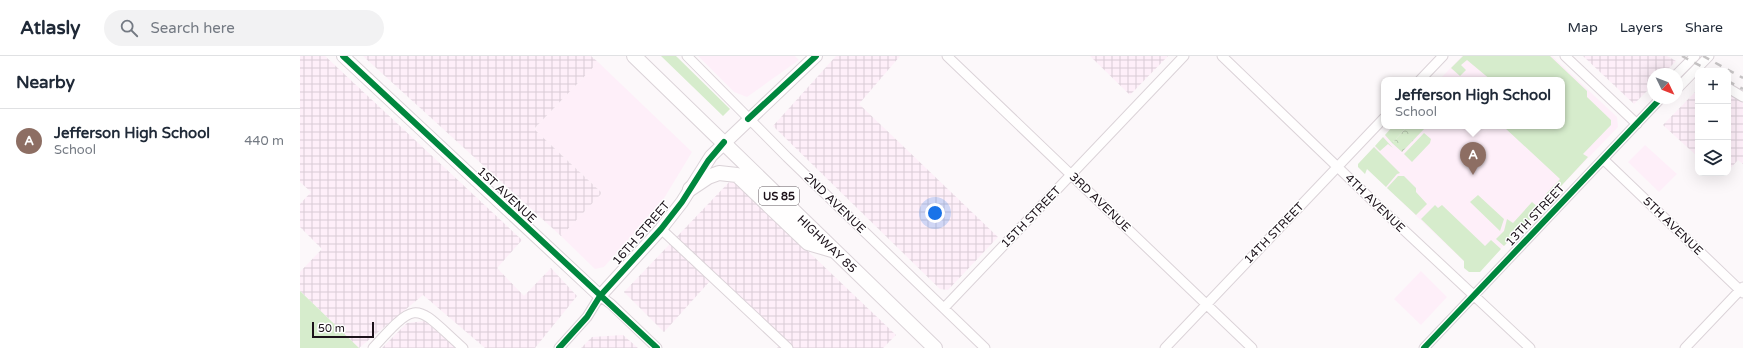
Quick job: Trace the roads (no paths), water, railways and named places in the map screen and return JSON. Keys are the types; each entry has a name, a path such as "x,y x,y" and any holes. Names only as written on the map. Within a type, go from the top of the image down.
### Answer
{"highway":[{"name":"HIGHWAY 85","path":"634,56 935,348"},
{"path":"690,189 708,177 719,173 737,174 808,243 834,250"}],"main road":[{"name":"1ST AVENUE","path":"343,56 600,296"},
{"name":"16TH STREET","path":"600,296 662,229 708,161 724,142 816,56"}],"street":[{"name":"2ND AVENUE","path":"687,56 748,119 985,348"},
{"name":"3RD AVENUE","path":"947,56 1252,348"},
{"name":"15TH STREET","path":"944,308 1184,56"},
{"name":"4TH AVENUE","path":"1222,56 1530,348"},
{"path":"1423,77 1443,56"},
{"path":"1565,56 1637,124"},
{"path":"1683,68 1695,56"},
{"path":"1683,83 1709,56"},
{"path":"1731,90 1743,97"},
{"name":"13TH STREET","path":"1424,348 1655,104"},
{"name":"14TH STREET","path":"1165,348 1381,121"},
{"name":"5TH AVENUE","path":"1603,159 1742,290"},
{"path":"662,229 788,348"},
{"path":"1685,348 1742,290"},
{"path":"559,348 587,317 600,296"},
{"name":"1ST AVENUE","path":"600,296 611,304 657,348"},
{"path":"373,348 401,317 412,312 420,312 430,318 463,348"}],"railway":[{"path":"1682,56 1704,68"},
{"path":"1703,56 1743,78"},
{"path":"1731,83 1743,89"}],"place":[{"name":"Jefferson High School","path":"1473,175"}]}
